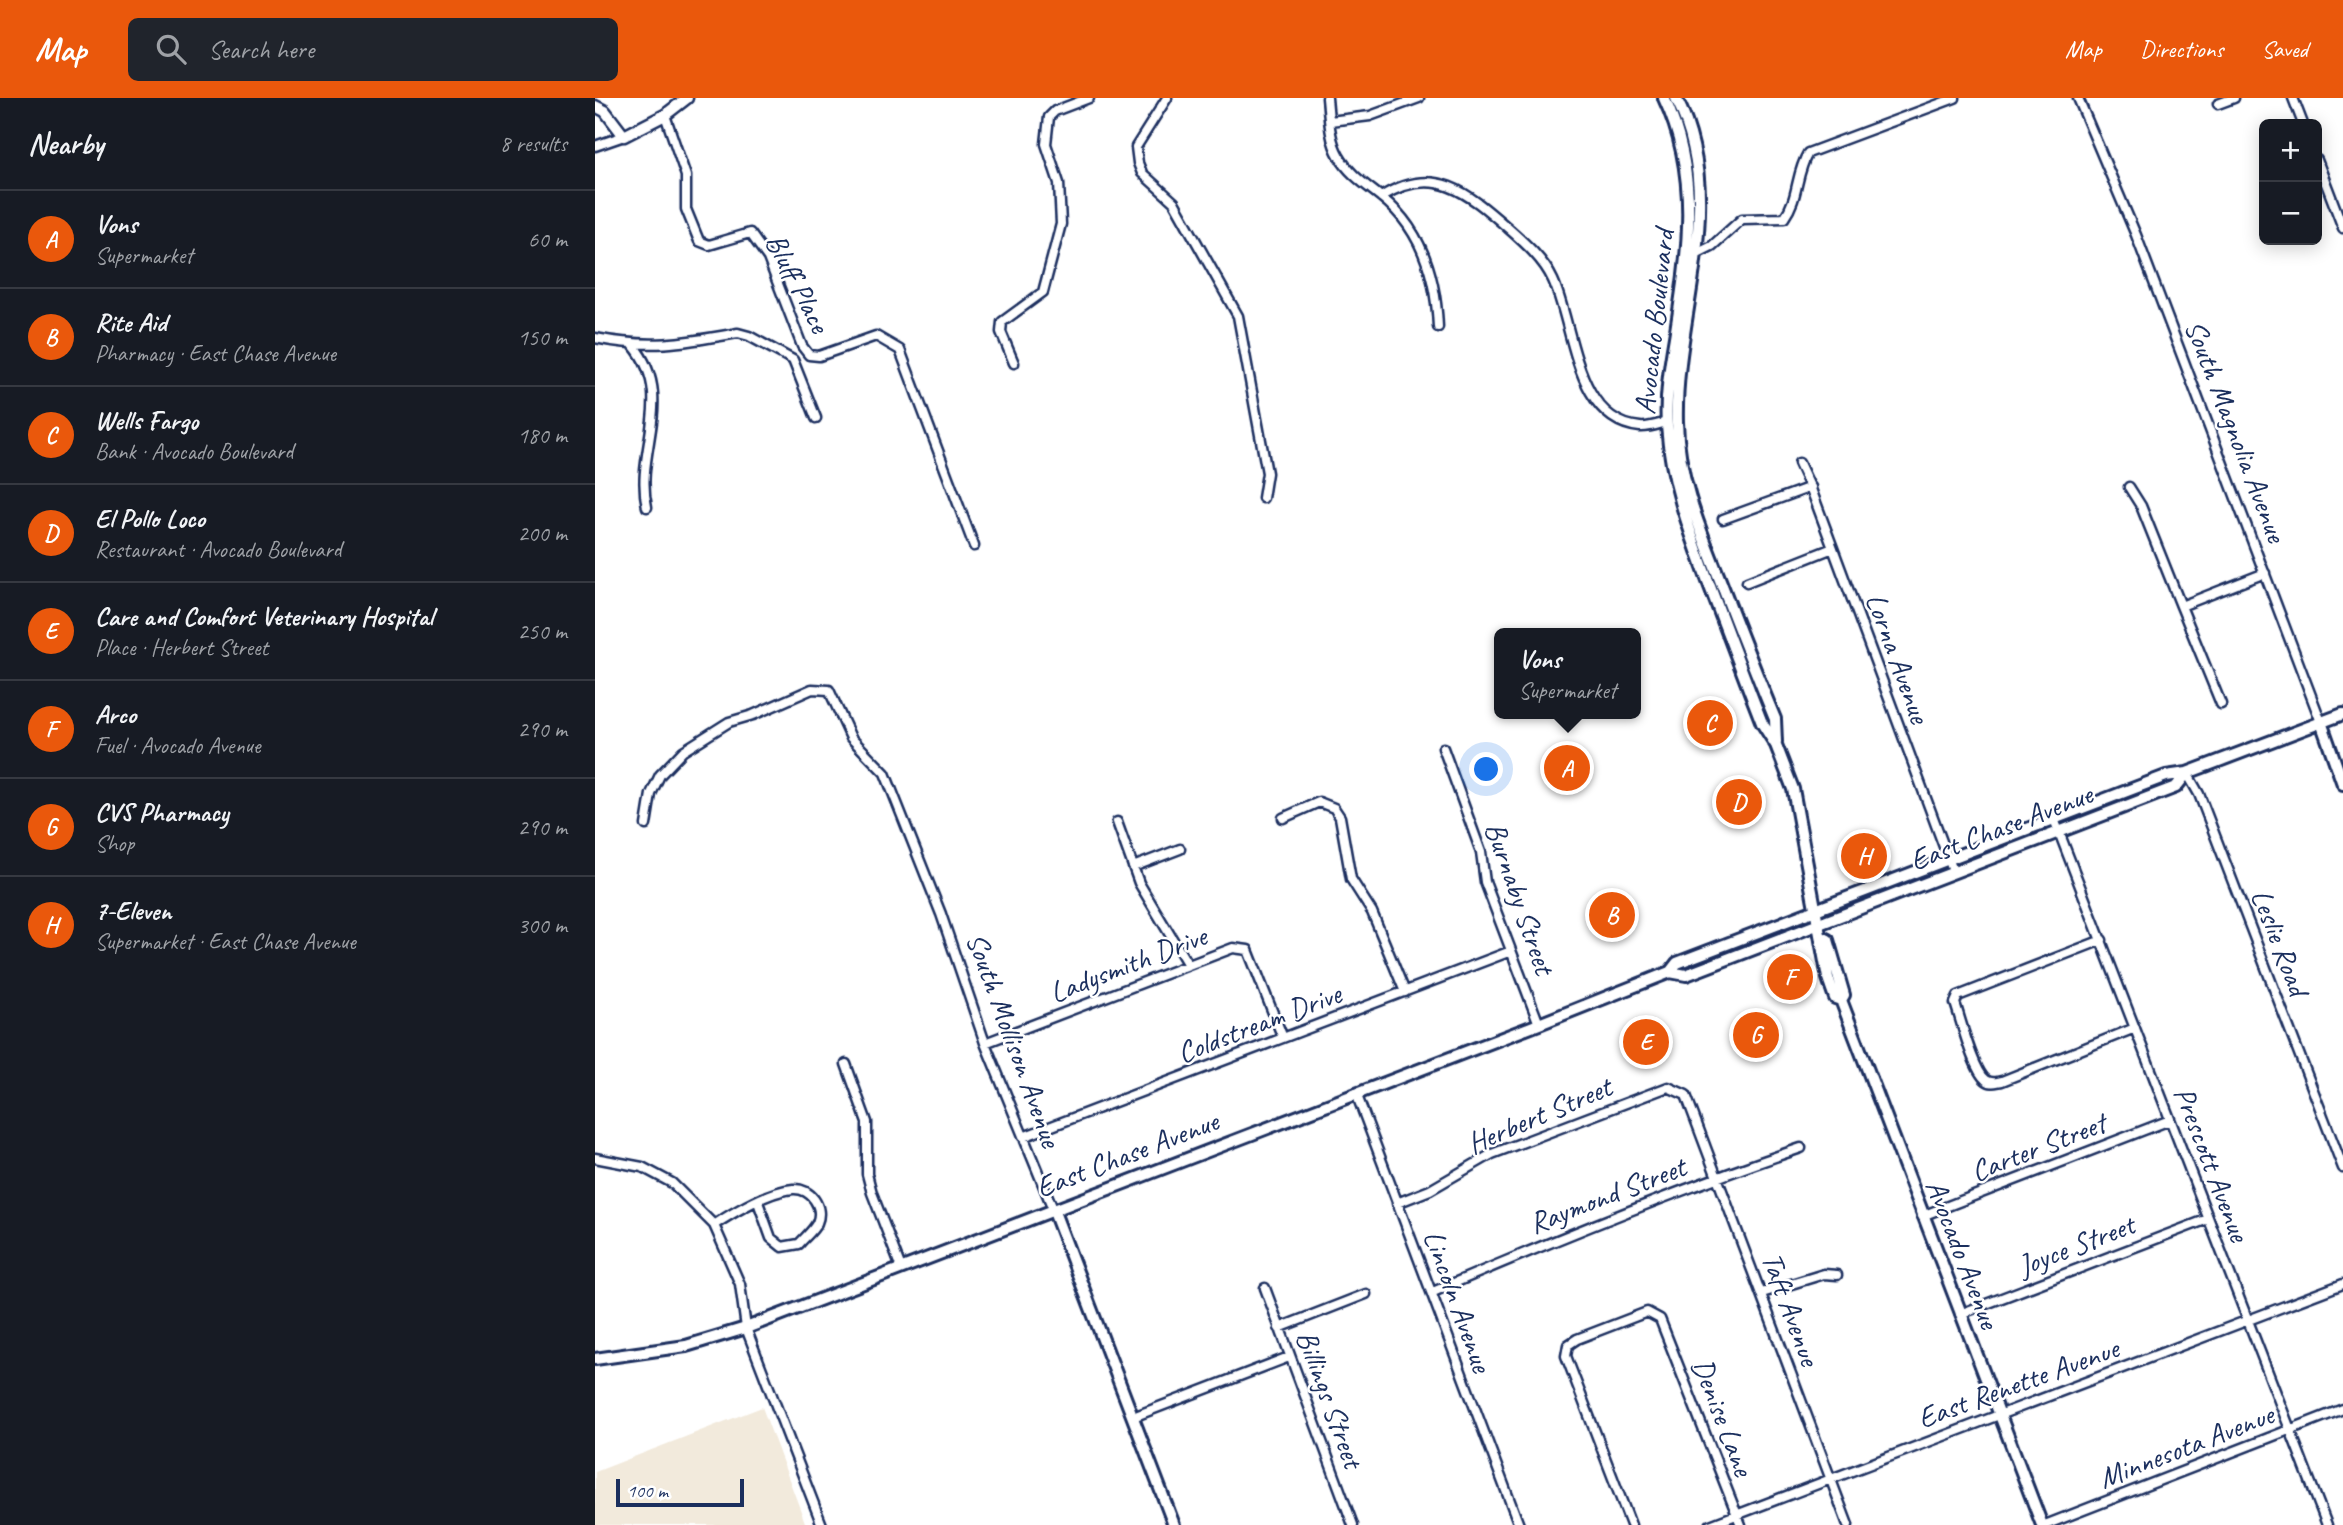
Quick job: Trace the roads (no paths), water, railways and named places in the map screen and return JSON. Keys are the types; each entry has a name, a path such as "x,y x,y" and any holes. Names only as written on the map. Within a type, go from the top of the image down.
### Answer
{"main road":[{"name":"Avocado Boulevard","path":"1664,98 1675,121 1690,193 1690,238 1669,371 1667,422 1671,467 1682,510 1762,723 1776,745 1795,799 1816,908"},
{"name":"Avocado Boulevard","path":"1676,98 1686,118 1700,192 1698,253 1679,372 1677,422 1681,465 1692,507 1775,719 1776,745"},
{"name":"East Chase Avenue","path":"1670,972 1677,962 1816,908 2166,776 2187,773 2343,713"},
{"name":"South Magnolia Avenue","path":"2321,722 2343,784"},
{"name":"East Chase Avenue","path":"595,1359 686,1346 746,1328 1670,972 1686,975 2176,787 2187,773"},
{"name":"Avocado Avenue","path":"1816,908 1822,937 1819,943 1835,999 1840,1000 1999,1416 2044,1525"},
{"name":"South Mollison Avenue","path":"1053,1209 1174,1525"}],"street":[{"path":"595,146 666,115 687,98"},
{"path":"1014,363 1001,331 1002,322 1043,292 1061,224 1059,183 1046,144 1049,117 1055,111 1089,98"},
{"path":"1167,98 1136,147 1138,163 1142,173 1174,202 1195,234 1238,316 1267,473 1263,498"},
{"path":"1327,98 1334,147 1340,159 1368,190 1381,197 1417,241 1427,258 1437,297 1438,327"},
{"path":"1330,121 1370,116 1419,98"},
{"path":"1698,253 1712,246 1742,219 1784,218 1793,205 1798,171 1808,153 1955,98"},
{"name":"South Magnolia Avenue","path":"2078,98 2131,224 2321,722"},
{"path":"2218,104 2234,98"},
{"path":"2293,98 2301,119"},
{"path":"595,106 605,111 624,135"},
{"name":"Bluff Place","path":"666,115 686,176 686,209 699,241 709,245 750,233 768,258 802,346 810,355 819,356 876,336 900,350 974,546"},
{"path":"2322,173 2343,228"},
{"path":"1381,197 1393,190 1417,183 1438,183 1472,197 1515,234 1547,268 1563,303 1580,369 1600,405 1617,419 1641,427 1667,422"},
{"path":"595,338 633,345 665,346 738,333 749,336 793,360 801,374 816,418"},
{"path":"633,345 646,361 652,379 654,421 642,486 647,507"},
{"name":"Lorna Avenue","path":"1799,463 1811,487 1953,871"},
{"path":"1723,519 1811,487"},
{"path":"2129,487 2141,506 2221,704"},
{"path":"1747,582 1833,548"},
{"path":"2181,606 2265,573"},
{"name":"South Mollison Avenue","path":"646,825 651,794 660,775 683,751 729,722 812,689 829,690 851,738 885,773 941,914 985,1043 1053,1209"},
{"name":"Burnaby Street","path":"1443,748 1481,852 1485,882 1539,1024"},
{"name":"Leslie Road","path":"2187,773 2199,794 2343,1168"},
{"path":"1283,818 1319,802 1334,808 1341,817 1351,879 1372,912 1405,992"},
{"name":"Prescott Avenue","path":"2054,818 2327,1525"},
{"path":"1117,822 1145,894 1188,965"},
{"path":"1133,867 1180,849"},
{"path":"2102,940 1966,991 1955,1003 1978,1067 1984,1079 1991,1083 2002,1081 2135,1028"},
{"name":"Ladysmith Drive","path":"985,1043 1233,948 1248,950 1283,1038"},
{"name":"Coldstream Drive","path":"1023,1138 1511,951"},
{"path":"846,1063 867,1122 867,1174 872,1193 901,1268"},
{"name":"Herbert Street","path":"1397,1203 1430,1190 1492,1154 1668,1087 1686,1094 1691,1108"},
{"name":"Lincoln Avenue","path":"1356,1093 1519,1525"},
{"name":"Taft Avenue","path":"1691,1108 1847,1525"},
{"name":"Carter Street","path":"1922,1216 2170,1120"},
{"name":"Raymond Street","path":"1433,1292 1515,1256 1717,1176 1801,1148"},
{"path":"595,1158 642,1167 672,1183 714,1225 740,1284 746,1328 822,1525"},
{"path":"714,1225 758,1202 786,1191 800,1189 815,1200 818,1219 799,1244 782,1247 771,1238 758,1202"},
{"name":"Joyce Street","path":"1960,1314 2208,1219"},
{"path":"1762,1293 1824,1274 1837,1275"},
{"name":"East Renette Avenue","path":"1710,1525 2343,1284"},
{"name":"Billings Street","path":"1265,1288 1353,1525"},
{"path":"1279,1328 1366,1294"},
{"name":"Denise Lane","path":"1631,1525 1567,1360 1568,1345 1647,1312 1656,1315 1663,1326 1741,1525"},
{"path":"1133,1417 1289,1357"},
{"name":"Minnesota Avenue","path":"2044,1525 2343,1409"}],"place":[{"name":"Wells Fargo","path":"1710,723"},
{"name":"Vons","path":"1567,768"},
{"name":"El Pollo Loco","path":"1739,802"},
{"name":"7-Eleven","path":"1864,856"},
{"name":"Rite Aid","path":"1612,915"},
{"name":"Arco","path":"1790,977"},
{"name":"CVS Pharmacy","path":"1756,1035"},
{"name":"Care and Comfort Veterinary Hospital","path":"1646,1042"}]}
